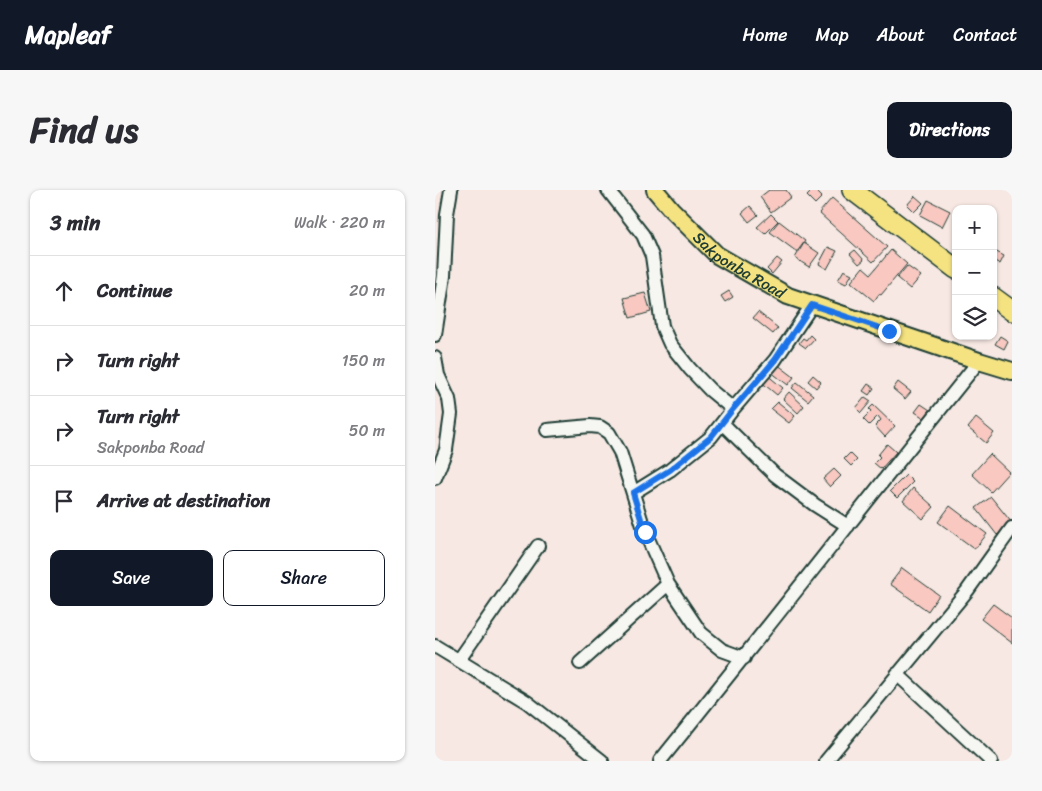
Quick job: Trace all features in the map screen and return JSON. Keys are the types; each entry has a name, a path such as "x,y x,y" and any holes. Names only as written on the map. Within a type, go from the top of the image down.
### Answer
{"highway":[{"path":"852,190 952,266"},
{"path":"997,300 1012,311"}],"main road":[{"name":"Sakponba Road","path":"655,190 671,209 717,255 788,296 979,362 1012,371"}],"street":[{"path":"435,335 444,276 447,214 451,190"},
{"path":"608,190 643,235 652,256 662,326 670,344 710,390 733,409"},
{"path":"633,493 670,470 711,437 775,360 812,305"},
{"path":"435,358 438,374 449,399 451,414 446,450 435,478"},
{"path":"660,761 979,362"},
{"path":"723,423 775,475 815,505 848,526"},
{"path":"547,430 590,426 600,428 609,433 621,452 645,532 668,584 701,633 722,650 744,658"},
{"path":"826,761 967,591 1012,528"},
{"path":"459,660 537,546"},
{"path":"580,663 668,584"},
{"path":"435,646 527,702 603,761"},
{"path":"897,674 991,761"}],"building":[{"path":"769,190 786,190 791,197 771,212 760,197"},
{"path":"813,190 822,197 815,204 807,196"},
{"path":"915,196 923,203 914,212 907,205"},
{"path":"832,198 887,247 873,262 819,213"},
{"path":"928,200 950,211 942,227 920,215"},
{"path":"750,206 758,215 749,222 742,213"},
{"path":"771,214 778,221 765,234 757,227"},
{"path":"779,221 805,241 797,252 770,232"},
{"path":"804,243 819,253 809,267 795,258"},
{"path":"828,247 837,251 827,269 819,264"},
{"path":"855,250 864,260 859,264 850,254"},
{"path":"891,250 907,264 874,301 851,282 863,267 871,274"},
{"path":"997,252 1004,256 1000,264 997,262"},
{"path":"777,258 782,262 772,274 767,269"},
{"path":"907,266 921,276 910,289 897,278"},
{"path":"844,270 852,274 846,284 838,280"},
{"path":"729,291 733,297 725,302 721,296"},
{"path":"645,293 651,312 630,318 624,298"},
{"path":"758,312 778,328 773,334 753,318"},
{"path":"810,335 814,339 806,348 799,343 803,338 806,340"},
{"path":"1000,336 1008,341 1004,349 995,344"},
{"path":"777,364 794,377 788,385 771,372"},
{"path":"766,374 783,388 777,395 760,381"},
{"path":"813,375 821,382 816,388 808,381"},
{"path":"797,382 813,395 808,401 792,388"},
{"path":"898,382 911,392 905,399 893,389"},
{"path":"868,384 874,388 869,395 863,391"},
{"path":"789,392 804,406 798,413 783,399"},
{"path":"865,397 871,401 861,413 856,408"},
{"path":"778,402 795,416 789,423 771,409"},
{"path":"921,404 930,410 924,418 915,412"},
{"path":"873,405 895,426 885,437 875,426 881,420 878,416 869,425 863,419 871,411 869,409"},
{"path":"976,418 994,433 986,443 968,428"},
{"path":"887,444 896,452 881,469 874,463 880,457 878,455"},
{"path":"850,453 857,460 851,466 844,459"},
{"path":"990,454 1009,472 991,492 972,474"},
{"path":"834,469 841,476 830,487 823,479"},
{"path":"906,475 913,482 897,498 890,491"},
{"path":"913,488 934,507 923,519 903,501"},
{"path":"991,497 1012,523 997,535 976,508"},
{"path":"950,506 987,534 975,549 938,522"},
{"path":"902,568 939,595 928,611 890,584"},
{"path":"993,604 1012,618 1012,643 981,619"}],"route":[{"path":"645,532 633,493 670,470 711,437 775,360 812,305 889,331"}]}
